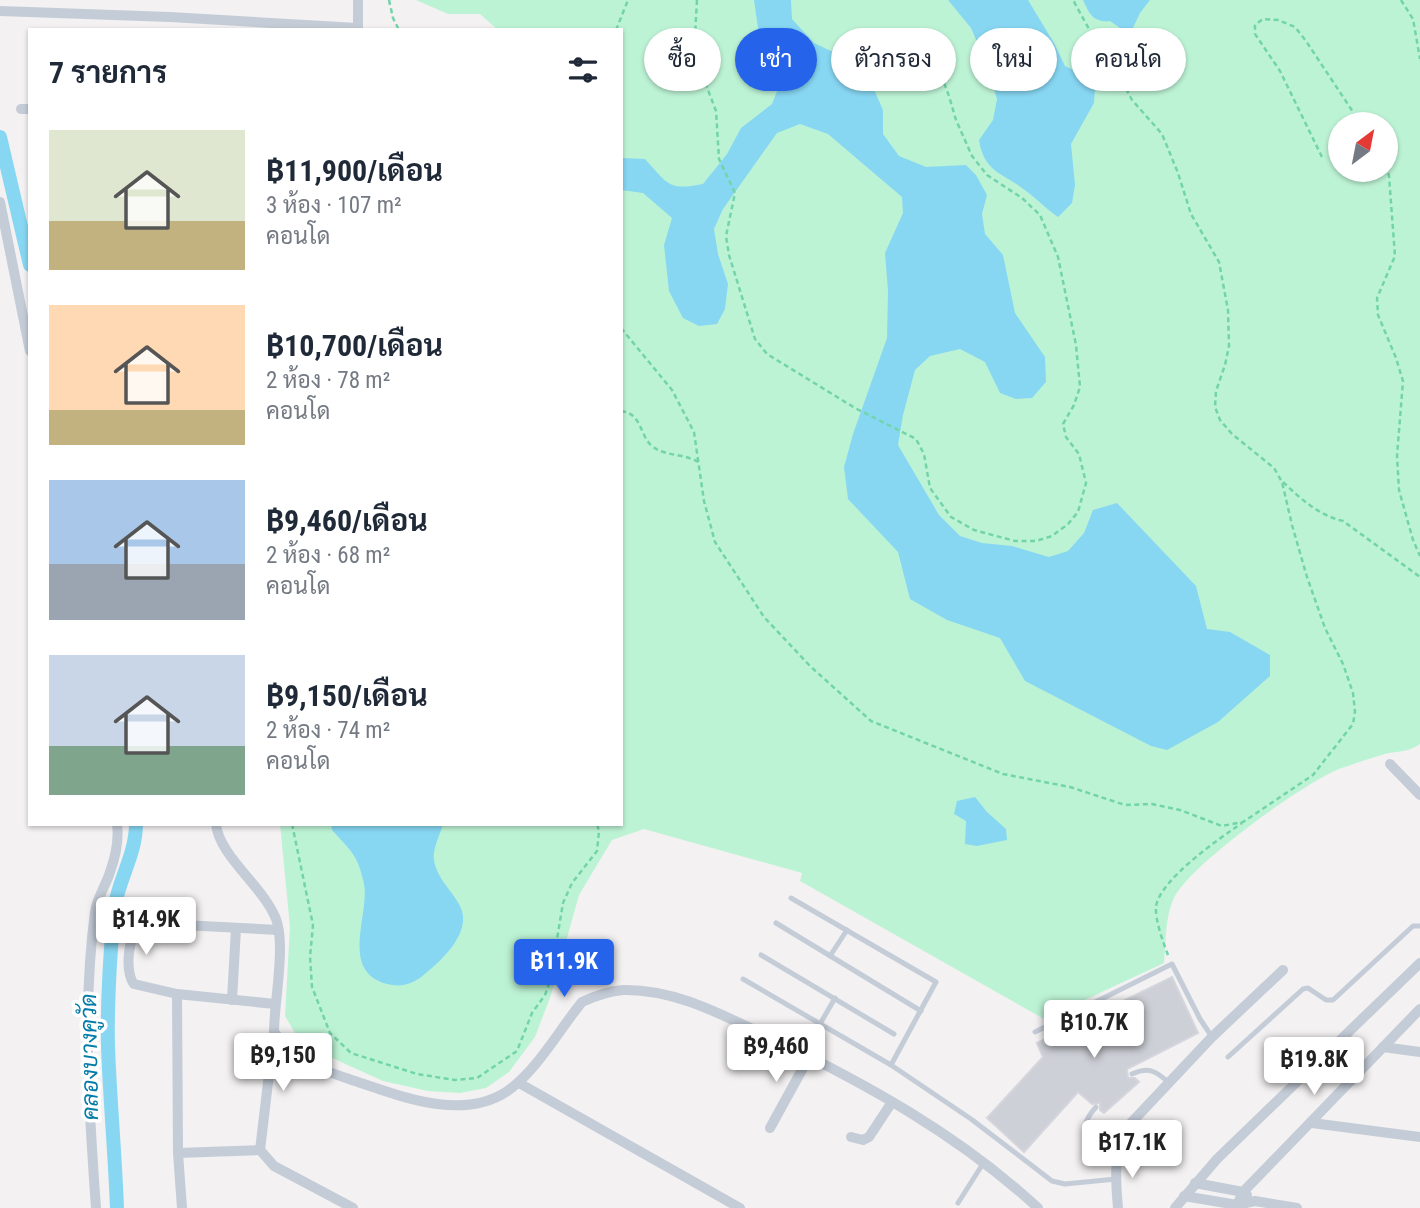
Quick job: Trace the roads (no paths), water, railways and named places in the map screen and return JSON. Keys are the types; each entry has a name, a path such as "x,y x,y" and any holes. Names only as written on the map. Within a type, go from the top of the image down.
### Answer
{"street":[{"path":"358,0 358,28"},
{"path":"0,10 342,28"},
{"path":"170,17 170,28"},
{"path":"0,202 28,341"},
{"path":"1390,764 1420,794"},
{"path":"96,1208 88,1043 91,976 95,909 111,871 117,826"},
{"path":"217,826 227,853 268,901 278,923 279,955 274,1032 260,1150 274,1166 353,1208"},
{"path":"275,1004 177,994 134,984 128,974 134,929 142,923 278,930"},
{"path":"232,1000 236,928"},
{"path":"1175,1208 1217,1159 1420,963"},
{"path":"1118,1208 1117,1153 1131,1123 1212,1037 1283,970"},
{"path":"274,1032 296,1056 320,1069 410,1099 459,1105 503,1094 519,1083 582,1002 597,995 621,990 655,993 699,1003 809,1057 936,1128 1004,1177 1038,1208"},
{"path":"177,994 178,1153 182,1208"},
{"path":"1237,1205 1243,1192 1420,1010"},
{"path":"1383,1047 1420,1052"},
{"path":"770,1128 809,1057"},
{"path":"519,1083 740,1208"},
{"path":"851,1137 863,1140 869,1137 892,1102"},
{"path":"1312,1123 1420,1137"},
{"path":"178,1153 260,1150"},
{"path":"1195,1183 1243,1192 1255,1201"},
{"path":"1184,1196 1237,1205 1255,1201 1297,1208"}],"lane":[{"path":"791,898 936,982 891,1065"},
{"path":"776,923 921,1012"},
{"path":"1228,1058 1303,989 1308,988 1326,1000 1333,1000 1413,926 1420,926"},
{"path":"830,956 847,930"},
{"path":"761,955 894,1034"},
{"path":"1035,1032 1172,964 1199,1019 1212,1037"},
{"path":"743,979 891,1065 971,1119 1052,1181 1065,1184 1116,1180"},
{"path":"820,1024 835,998"},
{"path":"1132,1074 1151,1069 1168,1082"},
{"path":"1096,1107 1086,1118 1086,1136 1091,1142 1117,1153"},
{"path":"958,1203 984,1162"}],"water":[{"path":"754,0 791,0 792,19 800,28 758,28"},
{"path":"948,0 1028,0 1045,28 971,28"},
{"path":"1083,0 1150,0 1133,28 1120,28 1110,21 1096,19"},
{"path":"817,44 831,51 831,91 875,91 883,110 883,134 899,156 926,167 966,165 976,175 987,195 982,214 985,234 1003,255 1015,313 1045,357 1046,382 1032,398 1016,399 1000,393 985,362 960,349 930,356 915,370 898,445 939,515 960,536 982,543 1012,546 1049,557 1068,551 1084,533 1093,510 1117,503 1196,586 1207,629 1230,632 1270,655 1270,676 1218,722 1167,750 1151,746 1025,681 1000,638 947,620 910,599 898,552 848,499 844,467 887,338 888,291 885,253 903,213 902,197 828,134 800,124 777,133 723,209 714,229 718,254 728,284 725,309 717,324 699,326 683,318 669,291 664,245 672,218 643,193 623,190 623,158 645,159 664,180 675,186 703,184 727,154 741,128 772,104 777,91 817,91"},
{"path":"1057,49 1065,66 1071,69 1071,91 1095,91 1094,103 1071,144 1075,185 1072,203 1058,217 1027,191 994,170 985,158 979,140 993,120 997,99 995,91 1057,91"},
{"path":"975,797 1006,829 1007,840 977,846 965,844 966,821 954,814 957,801"},
{"path":"331,826 442,826 435,847 434,860 441,879 460,906 463,925 448,952 422,977 403,985 387,984 372,977 364,967 360,955 365,896 362,874 349,849"}],"waterway":[{"name":"คลองบางคูวัด","path":"0,137 28,256"},
{"name":"คลองบางคูวัด","path":"117,1208 108,1047 109,980 116,901 133,847 136,826"}]}
